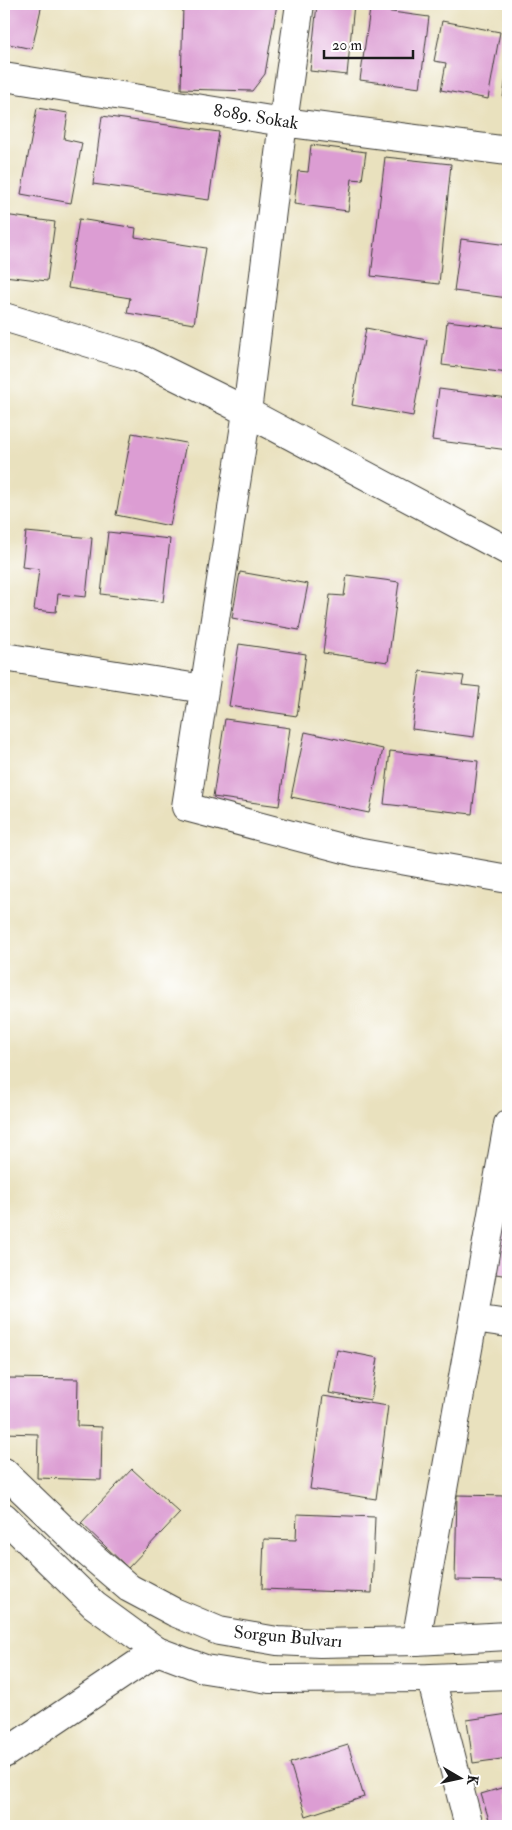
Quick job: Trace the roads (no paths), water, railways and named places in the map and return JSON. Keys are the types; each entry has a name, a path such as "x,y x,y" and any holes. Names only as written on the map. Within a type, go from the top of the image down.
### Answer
{"street":[{"path":"300,4 283,122 247,412 186,807 356,852 508,879"},
{"name":"8089. Sokak","path":"4,78 283,122 508,151"},
{"path":"4,317 139,358 247,412 508,551"},
{"path":"4,657 204,689"},
{"path":"416,1641 508,1130"},
{"path":"474,1318 508,1323"},
{"name":"Sorgun Bulvarı","path":"4,1472 87,1552 129,1588 174,1612 219,1631 277,1640 320,1643 416,1641 508,1636"},
{"path":"4,1517 94,1605 157,1651 205,1669 269,1680 431,1678 508,1674"},
{"path":"4,1754 157,1651"},
{"path":"431,1678 468,1826"}]}
